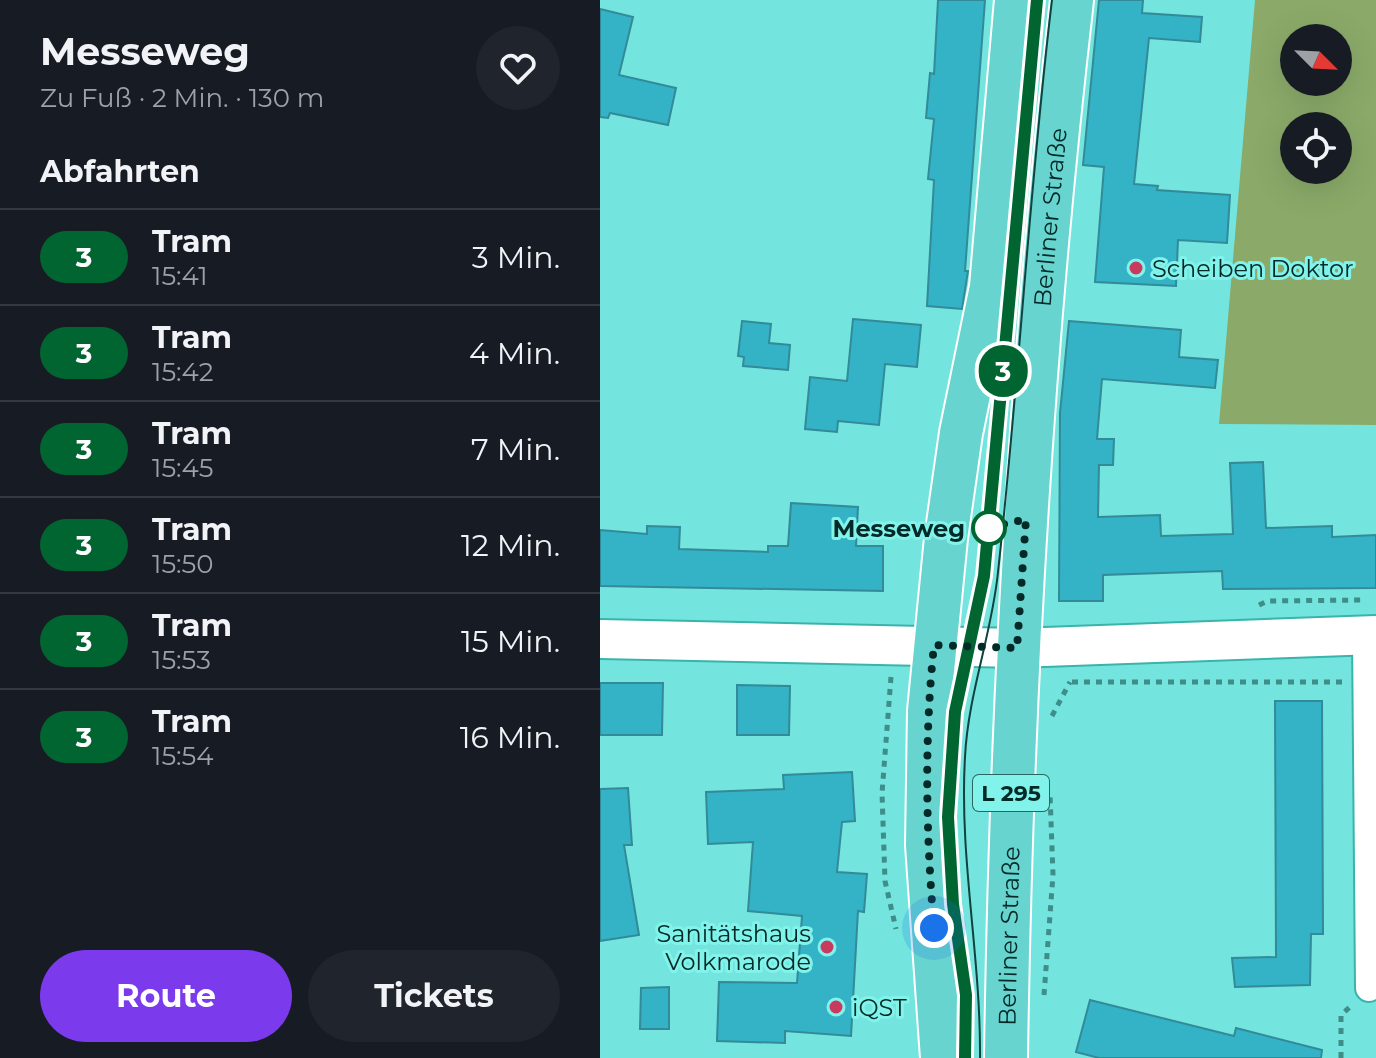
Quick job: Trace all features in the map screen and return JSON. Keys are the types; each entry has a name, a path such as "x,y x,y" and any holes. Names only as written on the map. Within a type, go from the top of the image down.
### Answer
{"main road":[{"path":"942,1058 927,845 928,744 934,645 961,433 991,287 1016,0"},
{"name":"Berliner Straße","path":"1006,1058 1017,648 1050,186 1072,0"},
{"path":"600,639 1017,648 1369,646"}],"street":[{"path":"1369,646 1369,988"}],"path":[{"path":"1051,731 1059,697 1070,682 1343,682 1369,646"},
{"path":"1282,669 1282,682"},
{"path":"1044,1002 1051,928 1050,789"},
{"path":"1341,1058 1341,1015 1369,988"}],"green space":[{"path":"1255,0 1376,0 1376,425 1219,424"}],"building":[{"path":"938,0 985,0 965,271 968,271 962,309 927,306 934,180 928,179 934,119 926,118 930,73 934,74"},
{"path":"1099,0 1143,0 1142,13 1202,17 1200,42 1149,38 1134,184 1158,186 1157,190 1230,195 1227,243 1178,240 1176,286 1095,282 1104,167 1083,165"},
{"path":"600,9 633,17 619,75 676,88 668,125 610,113 608,118 600,117"},
{"path":"853,319 921,325 917,367 885,364 879,425 838,421 837,432 805,429 810,377 847,381"},
{"path":"742,321 771,324 769,343 790,345 788,370 743,366 744,357 738,356"},
{"path":"1069,321 1181,330 1179,357 1218,360 1215,388 1102,379 1097,439 1114,439 1113,465 1099,465 1098,517 1160,515 1161,536 1233,534 1230,463 1263,462 1266,528 1332,526 1332,537 1376,535 1376,588 1223,589 1222,571 1103,575 1103,601 1059,601 1060,413"},
{"path":"791,503 858,507 856,546 883,546 883,591 600,586 600,530 647,534 647,526 680,527 679,549 768,552 768,546 788,546"},
{"path":"600,683 663,683 662,735 600,735"},
{"path":"737,685 790,686 789,735 737,735"},
{"path":"1275,701 1322,701 1323,934 1311,934 1310,985 1235,987 1232,958 1276,957"},
{"path":"852,772 855,821 842,822 837,872 867,874 864,912 858,911 851,1036 785,1031 785,1043 717,1041 719,982 797,983 802,916 748,911 753,842 708,844 706,792 784,789 783,775"},
{"path":"628,788 632,845 624,845 639,935 600,941 600,789"},
{"path":"669,987 669,1029 640,1029 641,988"},
{"path":"1090,1000 1234,1036 1236,1028 1322,1050 1321,1058 1099,1058 1076,1052"}],"tram line":[{"path":"965,1058 966,995 953,904 948,817 955,712 984,576 1037,0"},
{"name":"3","path":"965,1058 966,995 953,904 948,817 955,712 984,576 1037,0"},
{"path":"980,1058 965,832 965,757 998,572 1052,0"}],"place":[{"name":"Scheiben Doktor","path":"1136,268"},
{"name":"Messeweg","path":"989,528"},
{"name":"Sanitätshaus Volkmarode","path":"827,947"},
{"name":"iQST","path":"836,1007"}],"route":[{"path":"934,928 927,845 929,711 934,645 1017,648 1026,519 989,528"}]}
